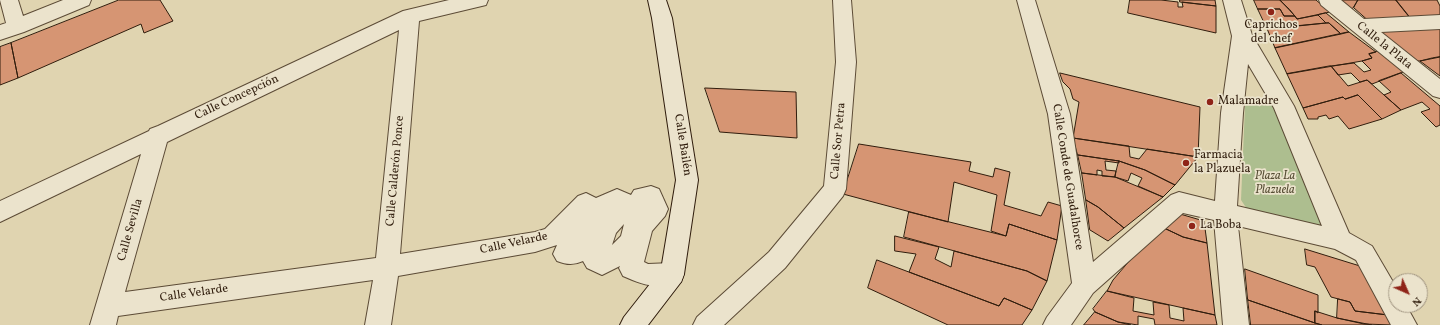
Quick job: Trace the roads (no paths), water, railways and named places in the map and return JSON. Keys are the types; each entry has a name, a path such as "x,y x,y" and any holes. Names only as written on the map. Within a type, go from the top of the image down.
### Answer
{"street":[{"path":"9,0 8,30 82,0"},
{"name":"Calle Concepción","path":"0,212 158,135 410,16 479,0"},
{"name":"Calle Bailén","path":"634,325 672,274 687,180 662,18 657,0"},
{"name":"Calle Sor Petra","path":"706,325 777,260 835,189 846,62 842,0"},
{"name":"Calle Conde de Guadalhorce","path":"1026,0 1059,114 1084,285"},
{"path":"1232,0 1242,36 1284,106 1340,240"},
{"name":"Calle la Plata","path":"1328,0 1440,90"},
{"name":"Calle Calderón Ponce","path":"378,325 387,267 410,16"},
{"path":"1360,26 1440,22"},
{"path":"1236,325 1225,213 1232,112 1242,36"},
{"name":"Calle Sevilla","path":"106,316 158,135"},
{"name":"Calle Velarde","path":"106,316 535,242 552,237 586,204 591,206 565,254 574,254 594,239 601,206 617,199 627,204 606,228 595,260 602,264 621,252 631,241 642,197 651,196 658,209 642,227 631,268 647,274 672,274"},
{"path":"1056,325 1084,285 1179,202 1340,240 1364,253 1404,325"}],"place":[{"name":"Caprichos del chef","path":"1271,12"},
{"name":"Malamadre","path":"1210,102"},
{"name":"Farmacia la Plazuela","path":"1186,163"},
{"name":"La Boba","path":"1192,226"}],"park label":[{"name":"Plaza La Plazuela","path":"1275,184"}]}
